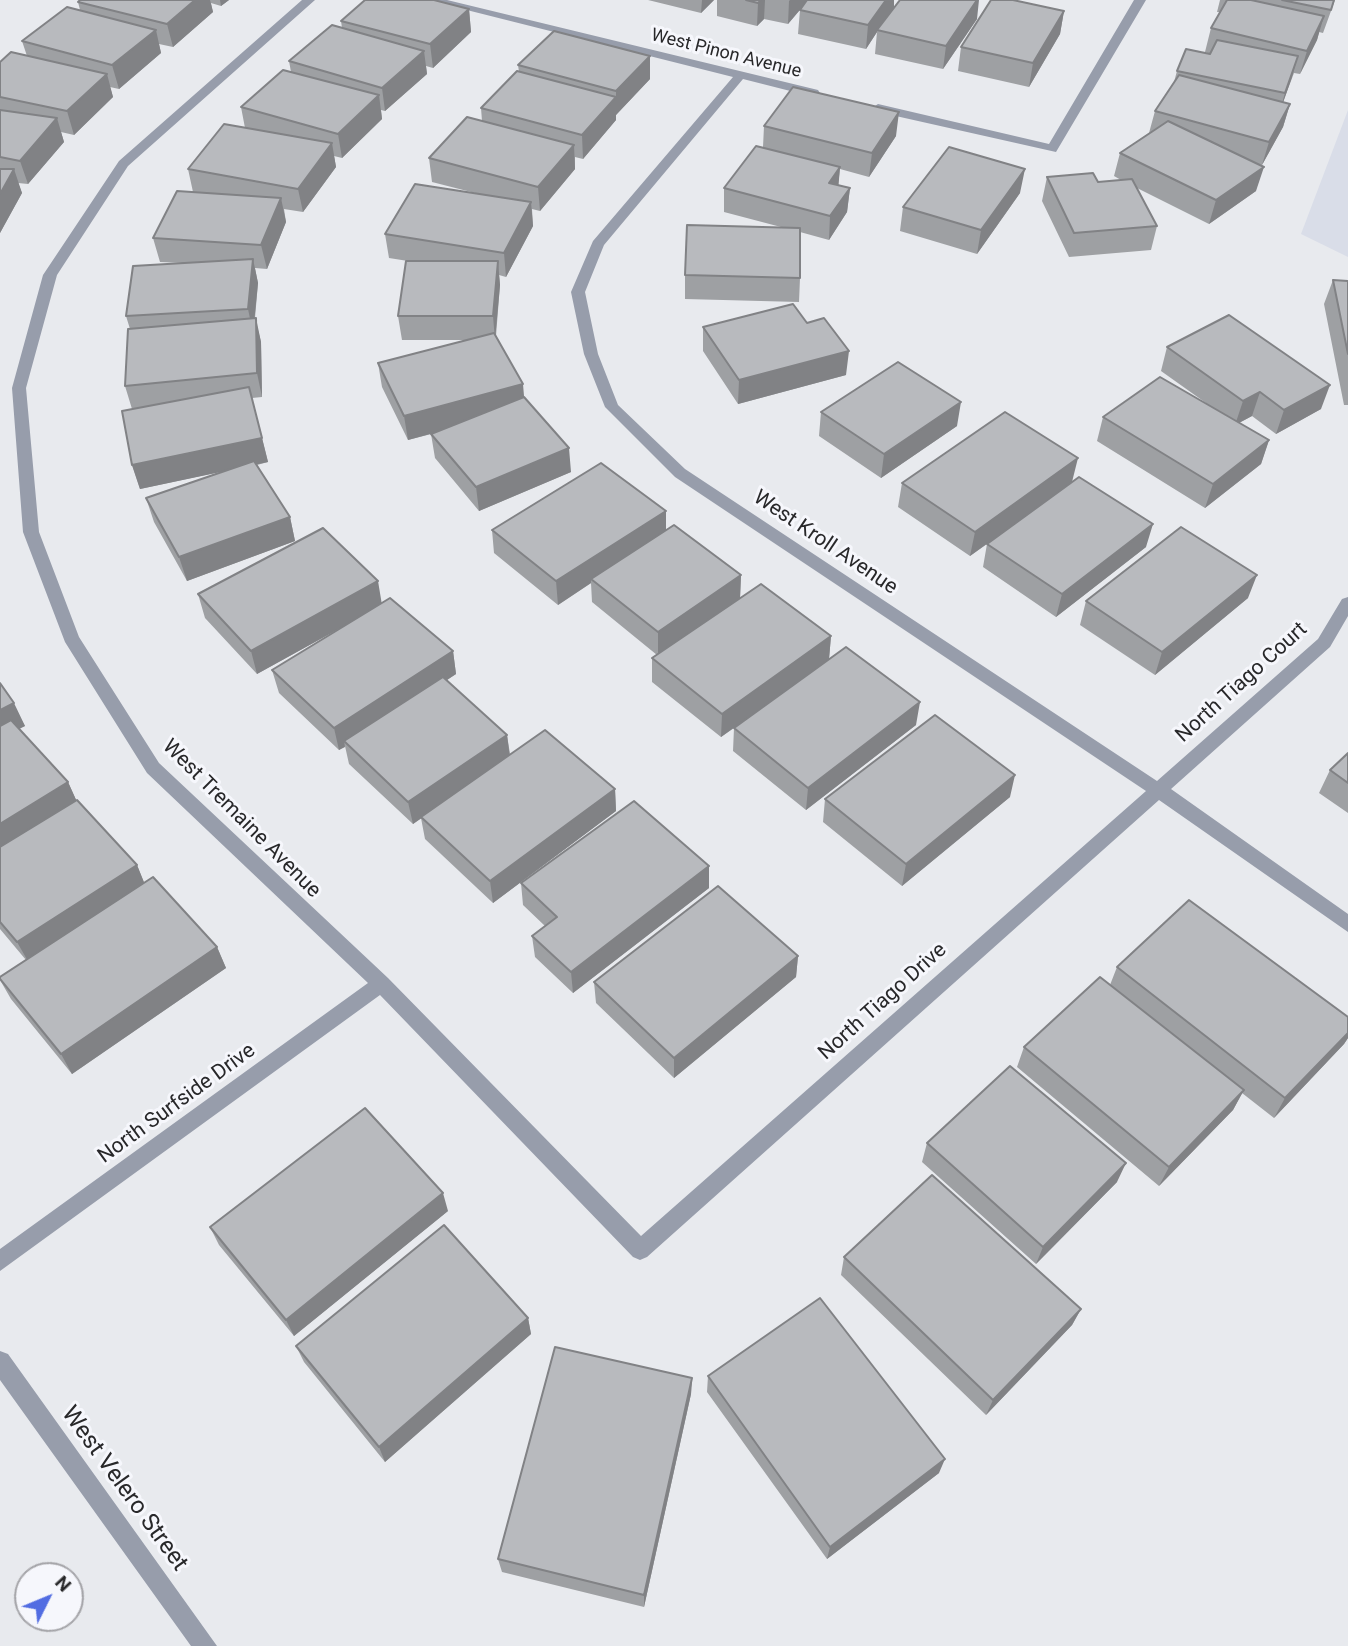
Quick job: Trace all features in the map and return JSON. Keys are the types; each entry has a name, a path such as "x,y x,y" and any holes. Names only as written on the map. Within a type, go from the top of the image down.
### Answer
{"street":[{"name":"West Tremaine Avenue","path":"309,0 123,164 50,275 19,388 31,532 71,638 153,768 382,984 640,1250"},
{"name":"West Pinon Avenue","path":"433,0 821,95"},
{"path":"862,105 1052,149 1140,0"},
{"name":"West Kroll Avenue","path":"740,76 598,244 578,292 591,354 612,407 681,472 1157,789 1348,924"},
{"name":"North Tiago Court","path":"1157,789 1324,643 1348,603"},
{"name":"North Tiago Drive","path":"640,1250 1157,789"},
{"name":"North Surfside Drive","path":"0,1261 382,984"},
{"name":"West Velero Street","path":"0,1362 205,1646"}],"shaded area":[{"path":"1348,110 1348,257 1301,234"}],"building":[{"path":"195,0 167,24 78,2"},
{"path":"365,0 434,0 469,9 430,44 341,21"},
{"path":"807,0 886,0 868,25 800,10"},
{"path":"900,0 977,0 946,46 877,30"},
{"path":"991,0 1013,0 1064,11 1033,63 961,47"},
{"path":"1227,0 1251,0 1324,16 1307,51 1211,28"},
{"path":"1282,0 1334,0 1331,10"},
{"path":"67,7 156,30 112,65 22,41"},
{"path":"332,25 424,51 382,88 289,61"},
{"path":"554,31 650,56 616,91 518,65"},
{"path":"1217,40 1298,56 1285,93 1177,71 1186,49 1210,54"},
{"path":"11,52 107,74 67,111 0,97 0,62"},
{"path":"283,70 379,95 338,134 241,107"},
{"path":"517,71 616,97 582,135 481,108"},
{"path":"1179,75 1290,104 1269,142 1155,111"},
{"path":"793,87 899,112 872,153 764,126"},
{"path":"0,110 57,118 20,161 0,157"},
{"path":"467,117 574,145 538,187 429,158"},
{"path":"1168,121 1264,167 1216,200 1120,153"},
{"path":"224,124 332,143 298,189 188,169"},
{"path":"756,146 840,167 829,183 850,188 830,216 724,188"},
{"path":"949,147 1025,169 981,230 903,207"},
{"path":"0,169 14,169 0,194"},
{"path":"1093,173 1098,182 1132,179 1157,226 1074,233 1047,177"},
{"path":"415,184 531,202 504,253 385,234"},
{"path":"177,191 281,198 261,245 153,238"},
{"path":"687,225 800,228 800,278 685,275"},
{"path":"253,259 248,309 126,316 133,266"},
{"path":"406,261 498,261 493,316 398,316"},
{"path":"1333,280 1348,281 1348,354"},
{"path":"793,304 807,323 824,318 849,351 739,380 703,327"},
{"path":"1229,315 1330,385 1284,410 1260,392 1243,401 1167,347"},
{"path":"256,318 257,373 125,386 128,329"},
{"path":"494,333 523,384 404,416 378,363"},
{"path":"898,362 961,402 884,454 821,412"},
{"path":"1160,377 1269,440 1213,484 1103,417"},
{"path":"249,387 262,438 132,465 122,411"},
{"path":"524,397 569,448 476,487 431,434"},
{"path":"1005,412 1078,458 975,532 902,483"},
{"path":"254,461 290,517 179,557 146,498"},
{"path":"601,463 666,511 556,581 492,530"},
{"path":"1079,477 1153,524 1062,594 987,544"},
{"path":"674,525 741,575 658,632 591,579"},
{"path":"1181,527 1257,575 1162,652 1086,601"},
{"path":"323,528 378,581 251,651 198,594"},
{"path":"761,584 831,636 722,714 652,658"},
{"path":"390,598 453,651 334,728 272,670"},
{"path":"846,647 920,702 808,788 734,728"},
{"path":"443,677 507,735 408,802 344,741"},
{"path":"0,683 14,703 0,710"},
{"path":"935,715 1015,775 906,864 825,799"},
{"path":"11,720 68,782 0,824 0,726"},
{"path":"545,730 615,789 490,881 421,817"},
{"path":"1348,753 1348,783 1330,770"},
{"path":"77,800 137,865 17,942 0,922 0,847"},
{"path":"634,801 709,866 571,972 532,936 557,917 521,883"},
{"path":"153,877 217,947 61,1054 0,977"},
{"path":"718,886 798,956 674,1058 594,982"},
{"path":"1189,900 1348,1017 1348,1033 1285,1098 1117,967"},
{"path":"1100,977 1244,1090 1169,1167 1024,1047"},
{"path":"1010,1066 1126,1163 1043,1247 927,1143"},
{"path":"365,1108 443,1193 286,1320 210,1227"},
{"path":"932,1175 1081,1309 993,1400 844,1257"},
{"path":"444,1225 528,1318 379,1447 296,1346"},
{"path":"820,1298 945,1459 830,1547 708,1376"},
{"path":"555,1347 692,1378 644,1595 498,1559"}]}
